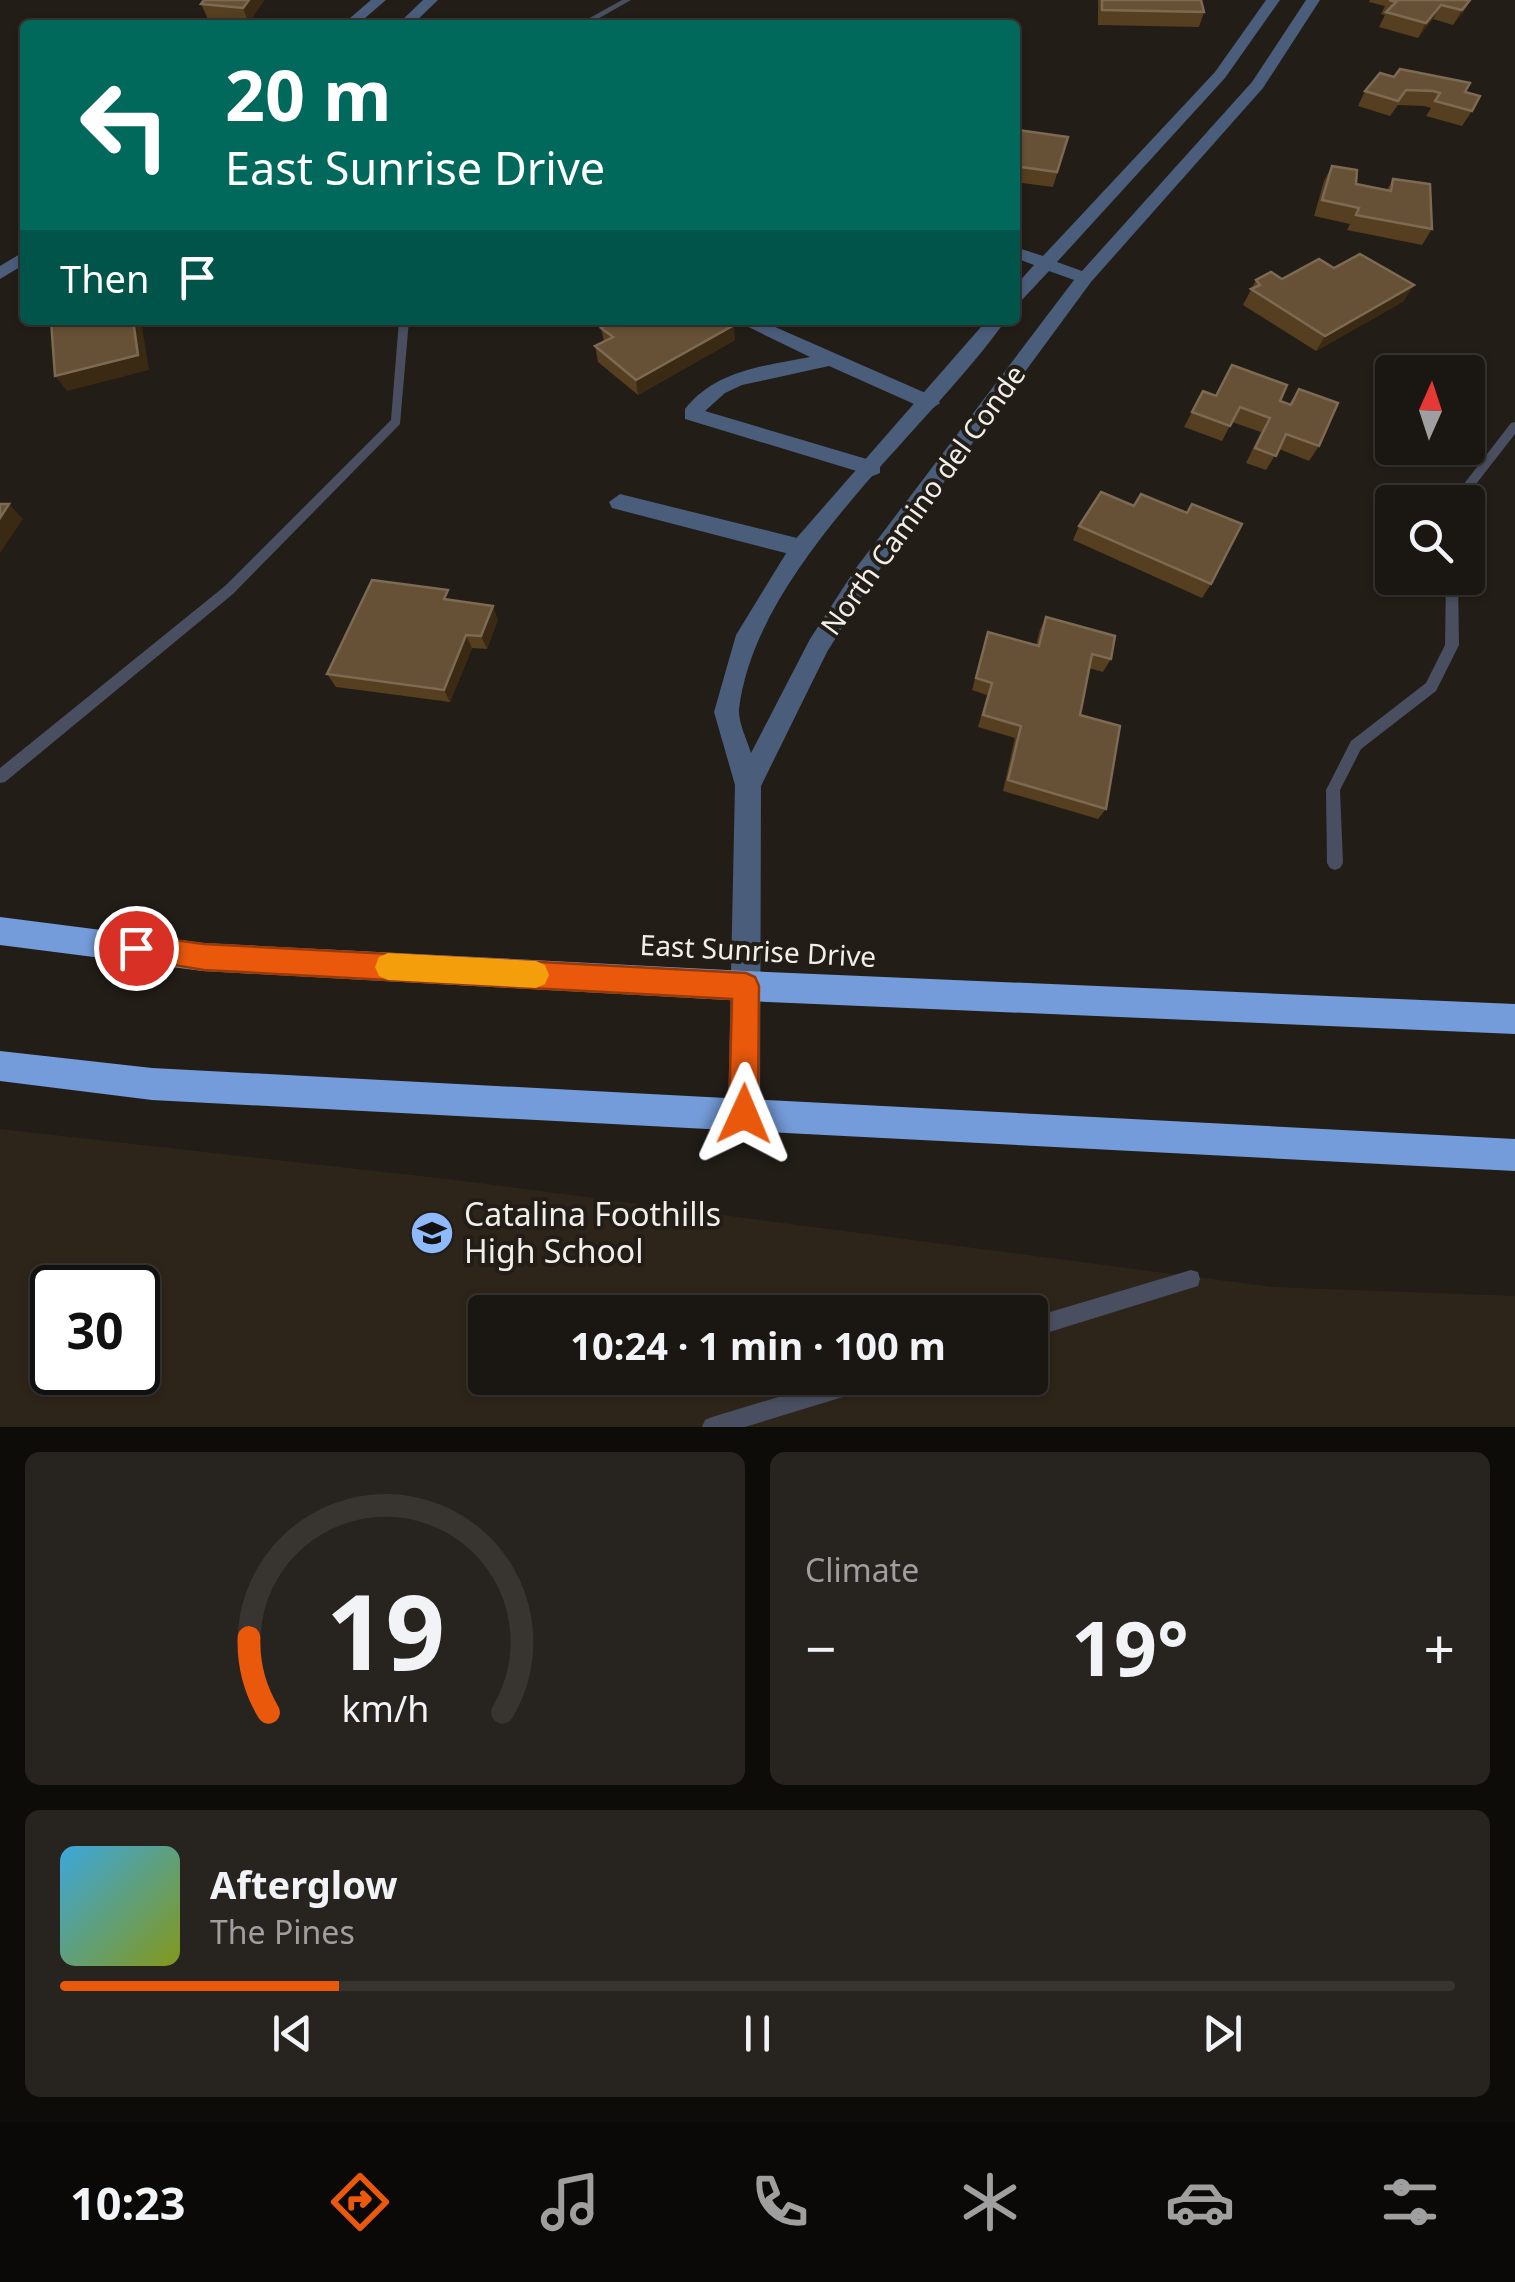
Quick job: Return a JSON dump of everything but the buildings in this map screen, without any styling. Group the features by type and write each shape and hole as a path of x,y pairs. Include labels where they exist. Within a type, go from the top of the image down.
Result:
{"main road":[{"name":"East Sunrise Drive","path":"0,931 204,957 746,986 1515,1019"},
{"path":"0,1066 152,1084 1515,1155"}],"street":[{"path":"355,20 379,0"},
{"path":"409,20 431,0"},
{"path":"1020,291 1220,75 1273,0"},
{"name":"North Camino del Conde","path":"748,785 818,646 864,574 1085,278 1254,90 1313,0"},
{"path":"1020,254 1085,278"},
{"path":"754,325 930,403"},
{"name":"North Camino del Conde","path":"744,1114 748,785 726,712 748,636 801,548 930,403 993,325"},
{"path":"831,359 727,382 702,397 692,414 872,468"},
{"path":"620,502 801,548"}],"shaded area":[{"name":"Catalina Foothills High School","path":"0,1129 456,1180 1272,1287 1515,1296 1515,1427 0,1427"}],"waterway":[{"path":"590,20 627,0"},
{"path":"0,777 229,590 396,421 404,325"},
{"path":"1469,485 1515,426"},
{"path":"1335,863 1333,790 1356,745 1431,687 1452,645 1452,595"},
{"path":"1048,1323 1191,1279"},
{"path":"712,1427 816,1395"}],"slow traffic":[{"path":"388,967 536,975"}],"place":[{"name":"Catalina Foothills High School","path":"432,1233"}],"route":[{"path":"136,948 204,957 746,986 744,1114"}]}
